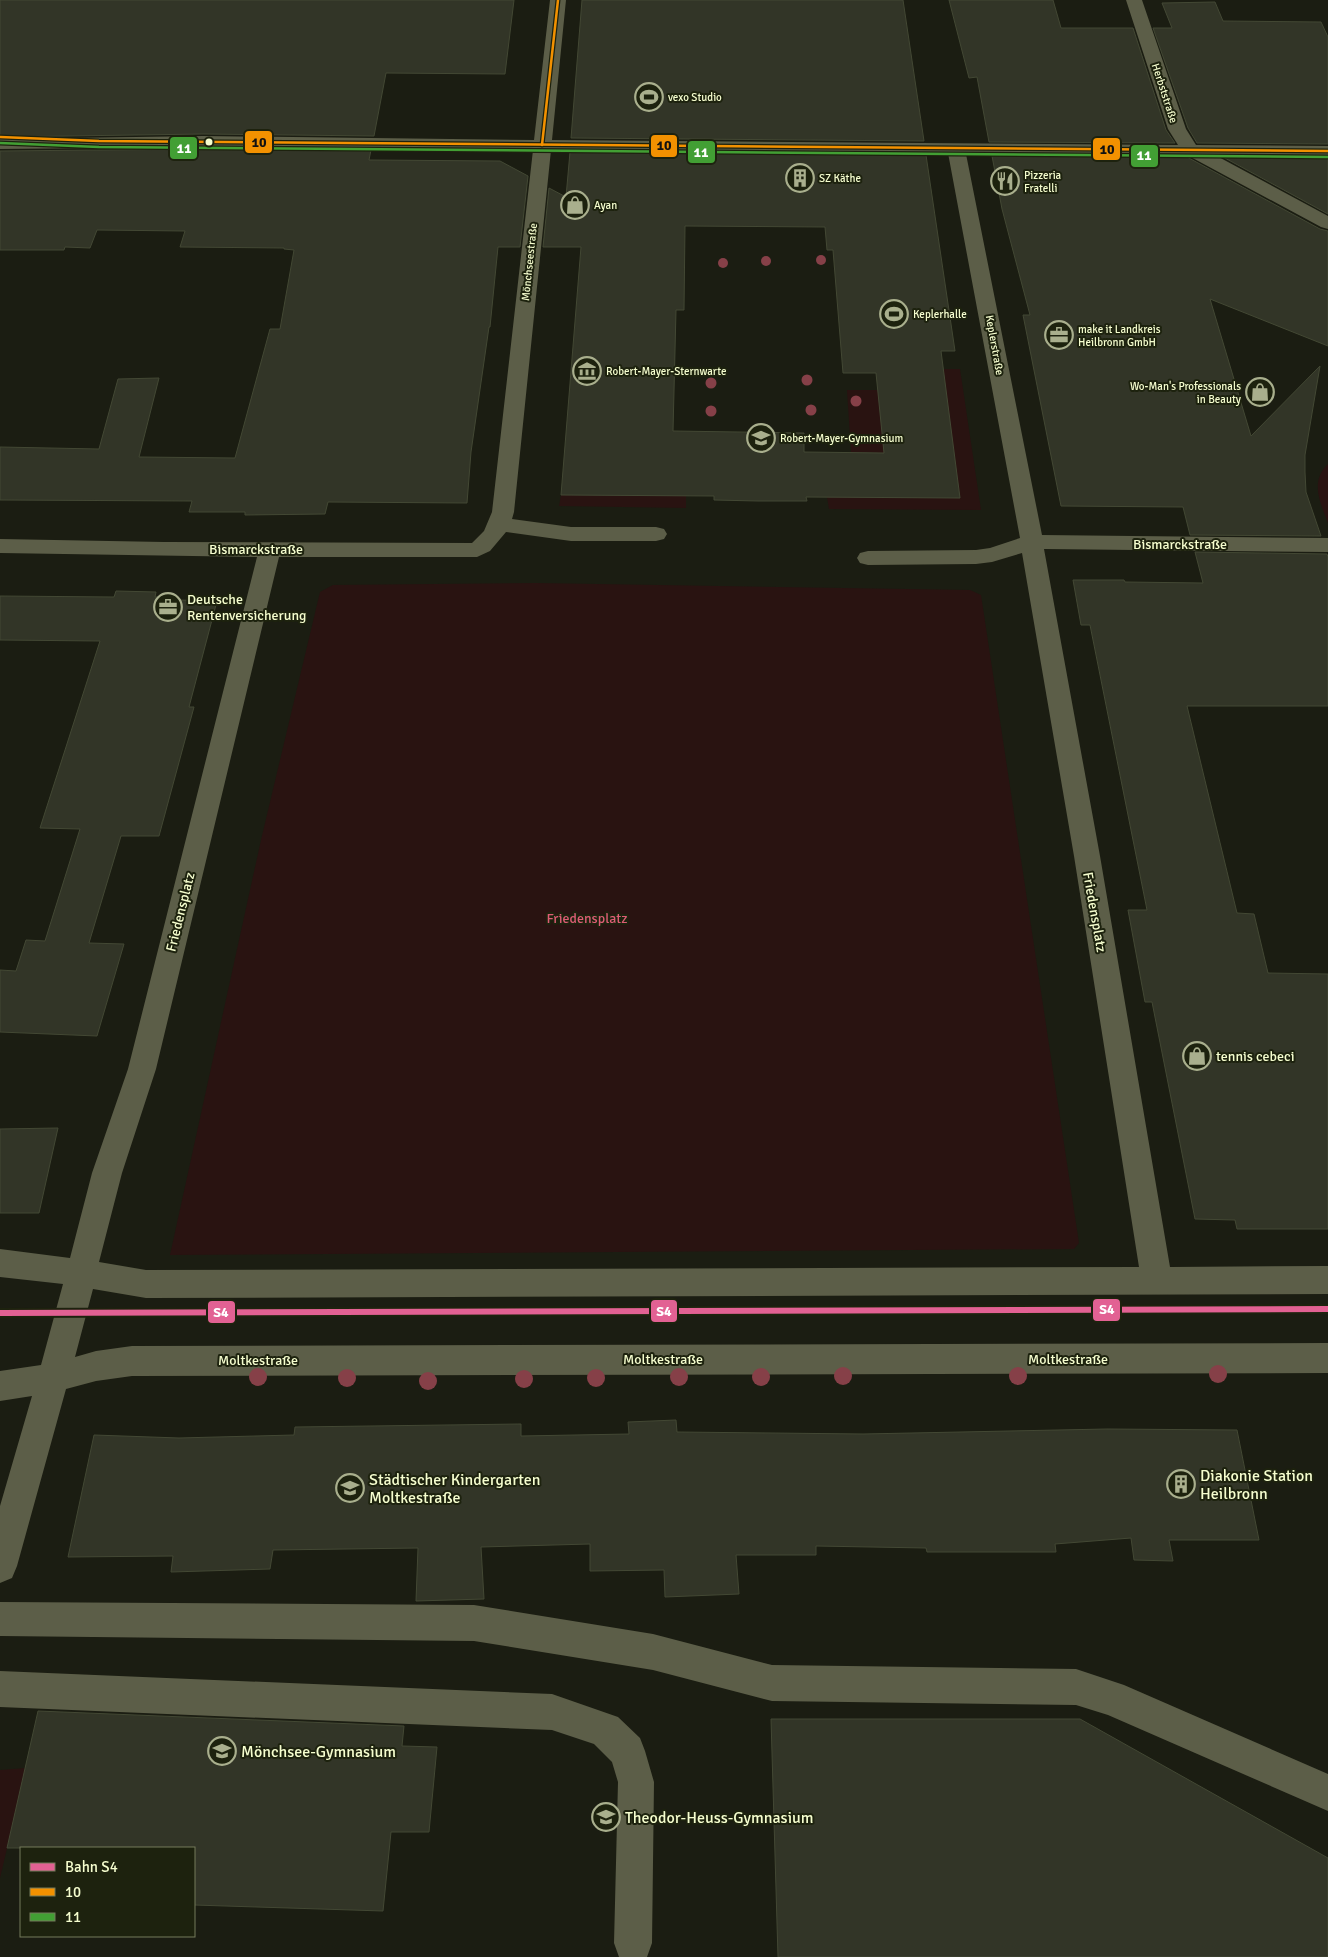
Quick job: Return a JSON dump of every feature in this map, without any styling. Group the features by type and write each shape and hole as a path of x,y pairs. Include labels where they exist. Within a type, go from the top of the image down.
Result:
{"street":[{"name":"Mönchseestraße","path":"494,532 503,512 558,0"},
{"name":"Herbststraße","path":"1134,0 1177,130 1191,150 1328,223"},
{"path":"0,137 99,141"},
{"path":"0,144 99,141 267,141 956,149 1328,151"},
{"name":"Keplerstraße","path":"956,149 1031,542"},
{"path":"494,532 656,534"},
{"name":"Bismarckstraße","path":"0,546 476,550 494,532"},
{"name":"Bismarckstraße","path":"868,558 976,557 992,555 1031,542 1328,545"},
{"name":"Friedensplatz","path":"1031,542 1157,1282"},
{"name":"Friedensplatz","path":"0,1566 54,1378 107,1173 142,1069 270,549"},
{"path":"0,1263 82,1273 146,1284 1328,1280"},
{"name":"Moltkestraße","path":"0,1386 54,1378 96,1366 132,1360 1328,1358"},
{"path":"0,1619 474,1624 653,1652 772,1683 1076,1687 1111,1698 1328,1793"},
{"path":"0,1689 552,1712 604,1730 628,1751 636,1782 633,1943"}],"green space":[{"path":"943,369 960,369 981,510 829,509 827,497 960,498"},
{"path":"847,390 878,390 884,453 851,452"},
{"path":"1328,464 1328,523 1320,501 1318,486 1322,471"},
{"path":"561,495 686,496 686,508 559,506"},
{"name":"Friedensplatz","path":"536,583 970,590 981,595 1079,1243 1074,1249 170,1255 261,840 320,592 333,585"},
{"path":"26,1768 0,1878 0,1770"}],"building":[{"path":"0,0 514,0 505,74 386,73 374,136 203,134 0,137"},
{"path":"582,0 903,0 924,141 571,138"},
{"path":"949,0 1053,0 1061,28 1133,28 1166,130 1175,143 989,142 977,77 969,78"},
{"path":"1215,2 1223,21 1321,22 1328,37 1328,144 1197,143 1188,128 1153,28 1172,28 1162,3"},
{"path":"371,150 369,160 500,161 528,176 520,247 498,247 490,327 471,452 467,503 328,502 325,514 245,515 245,512 189,512 192,501 0,500 0,447 99,449 118,379 159,378 139,457 235,458 270,329 280,329 294,250 284,248 180,247 185,231 97,230 90,248 65,247 64,250 0,250 0,151"},
{"path":"570,152 926,155 955,351 941,351 960,498 806,497 807,501 758,501 714,500 714,496 561,495 581,247 543,247 549,188 566,197","holes":["685,226 825,227 827,250 833,250 843,373 876,373 884,453 804,452 804,433 673,431 676,310 684,310"]},
{"path":"992,156 1187,157 1320,229 1328,231 1328,346 1210,299 1251,436 1320,366 1305,455 1305,472 1306,492 1321,536 1190,535 1183,507 1061,506 1023,315 1030,315 1002,209"},
{"path":"1223,157 1328,158 1328,214"},
{"path":"1195,552 1327,554 1328,557 1328,706 1187,706 1237,913 1254,914 1268,973 1328,974 1328,1229 1237,1229 1235,1220 1195,1219 1152,1002 1145,1002 1128,910 1147,910 1090,625 1081,625 1073,580 1203,583"},
{"path":"116,591 156,592 155,597 178,597 177,600 217,601 189,707 194,707 159,836 121,836 89,943 124,944 97,1036 0,1032 0,970 16,971 26,940 45,941 80,829 40,828 100,641 0,640 0,596 114,597"},
{"path":"58,1128 39,1213 0,1213 0,1129"},
{"path":"676,1420 677,1432 863,1434 1107,1429 1237,1430 1259,1540 1169,1540 1173,1561 1134,1560 1131,1538 1055,1544 1056,1552 927,1552 926,1548 816,1546 816,1555 736,1555 739,1594 665,1597 664,1570 590,1571 590,1544 481,1547 484,1599 416,1601 418,1548 273,1550 270,1569 171,1572 173,1556 68,1557 94,1435 179,1438 294,1435 295,1427 521,1424 521,1436 629,1434 628,1422"},
{"path":"38,1711 404,1726 402,1746 437,1747 429,1832 391,1832 383,1911 195,1905 195,1847 7,1848"},
{"path":"771,1719 1080,1719 1328,1858 1328,1957 778,1957"}],"rail line":[{"name":"S4","path":"0,1313 1328,1309"}],"transit line":[{"name":"10","path":"542,145 558,0"},
{"name":"10","path":"0,137 99,141 1328,151"},
{"name":"11","path":"0,143 99,147 1328,157"}],"place":[{"name":"vexo Studio","path":"649,97"},
{"name":"SZ Käthe","path":"800,178"},
{"name":"Pizzeria Fratelli","path":"1005,181"},
{"name":"Ayan","path":"575,205"},
{"name":"Keplerhalle","path":"894,314"},
{"name":"make it Landkreis Heilbronn GmbH","path":"1059,335"},
{"name":"Robert-Mayer-Sternwarte","path":"587,371"},
{"name":"Wo-Man's Professionals in Beauty","path":"1260,392"},
{"name":"Robert-Mayer-Gymnasium","path":"761,438"},
{"name":"Deutsche Rentenversicherung","path":"168,607"},
{"name":"tennis cebeci","path":"1197,1056"},
{"name":"Diakonie Station Heilbronn","path":"1181,1484"},
{"name":"Städtischer Kindergarten Moltkestraße","path":"350,1488"},
{"name":"Mönchsee-Gymnasium","path":"222,1751"},
{"name":"Theodor-Heuss-Gymnasium","path":"606,1817"}]}
